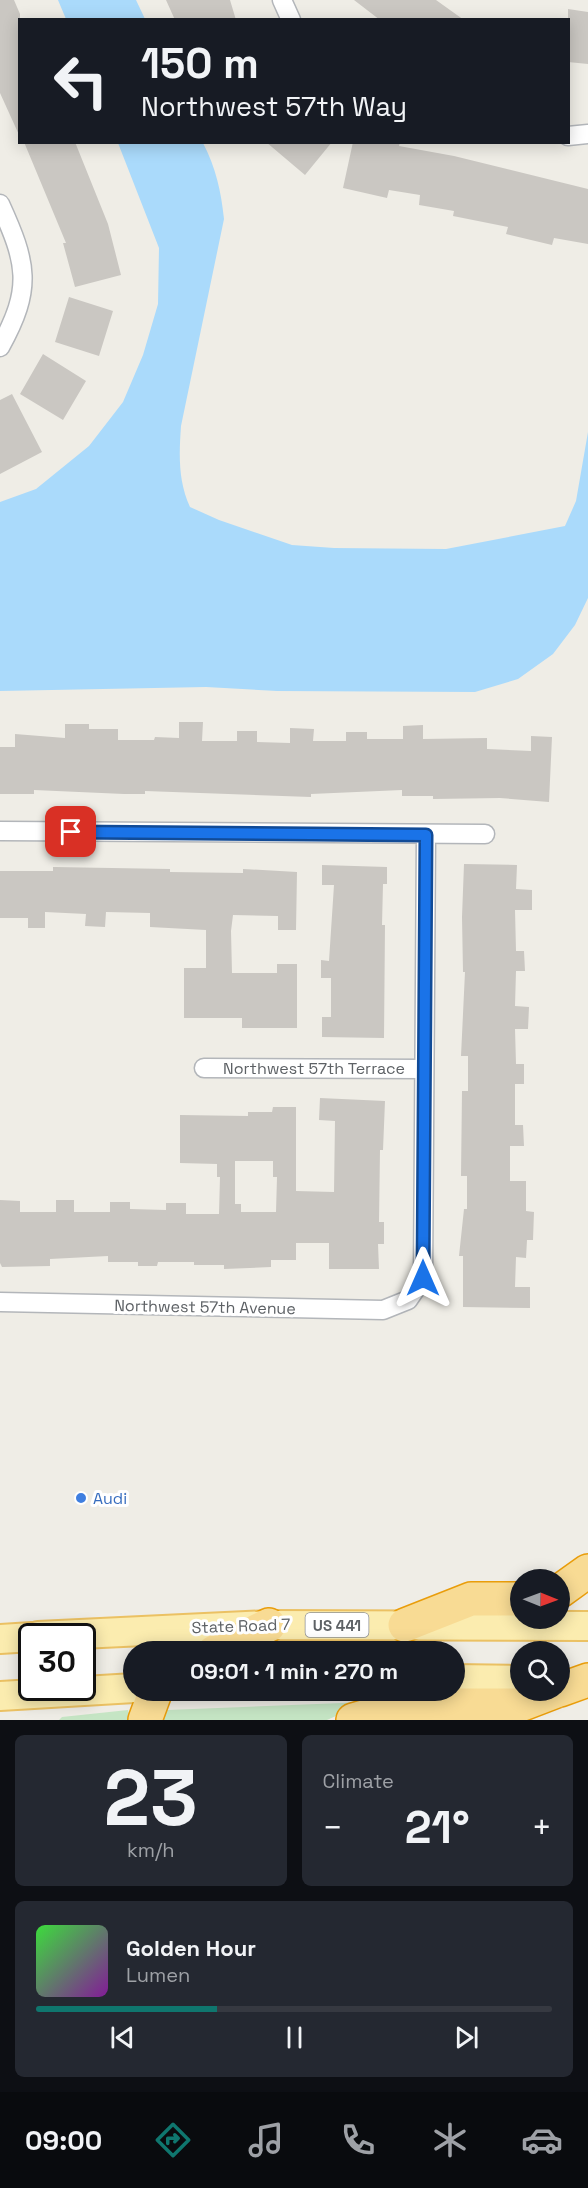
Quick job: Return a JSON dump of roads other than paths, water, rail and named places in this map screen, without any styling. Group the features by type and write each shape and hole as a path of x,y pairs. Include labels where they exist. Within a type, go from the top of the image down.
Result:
{"highway":[{"path":"570,1584 588,1571"},
{"path":"405,1625 471,1599 510,1599"},
{"path":"236,1641 269,1625"},
{"path":"570,1686 588,1680"},
{"path":"145,1720 152,1701"},
{"path":"353,1720 394,1708 520,1705 530,1701"}],"main road":[{"name":"State Road 7","path":"96,1633 269,1625 588,1626"},
{"path":"0,1639 18,1638"},
{"path":"465,1679 510,1680"},
{"path":"570,1680 588,1680"},
{"path":"0,1696 123,1689"}],"street":[{"path":"282,0 290,18"},
{"path":"570,136 588,134"},
{"path":"0,204 16,239 23,269 22,296 15,321 0,347"},
{"path":"0,831 484,834"},
{"path":"424,1069 426,835"},
{"name":"Northwest 57th Terrace","path":"204,1068 424,1069"},
{"name":"Northwest 57th Avenue","path":"0,1302 383,1310 408,1300 423,1278 424,1069"}],"water":[{"path":"58,0 136,0 145,18 66,18"},
{"path":"118,144 203,144 215,171 224,219 181,426 180,458 181,478 190,507 219,520 292,545 334,548 446,549 565,526 576,501 588,432 588,598 575,625 553,654 518,679 475,692 277,691 206,687 0,691 0,502 36,489 89,446 123,402 143,355 158,304 159,248"}],"place":[{"name":"Audi","path":"81,1498"}]}
